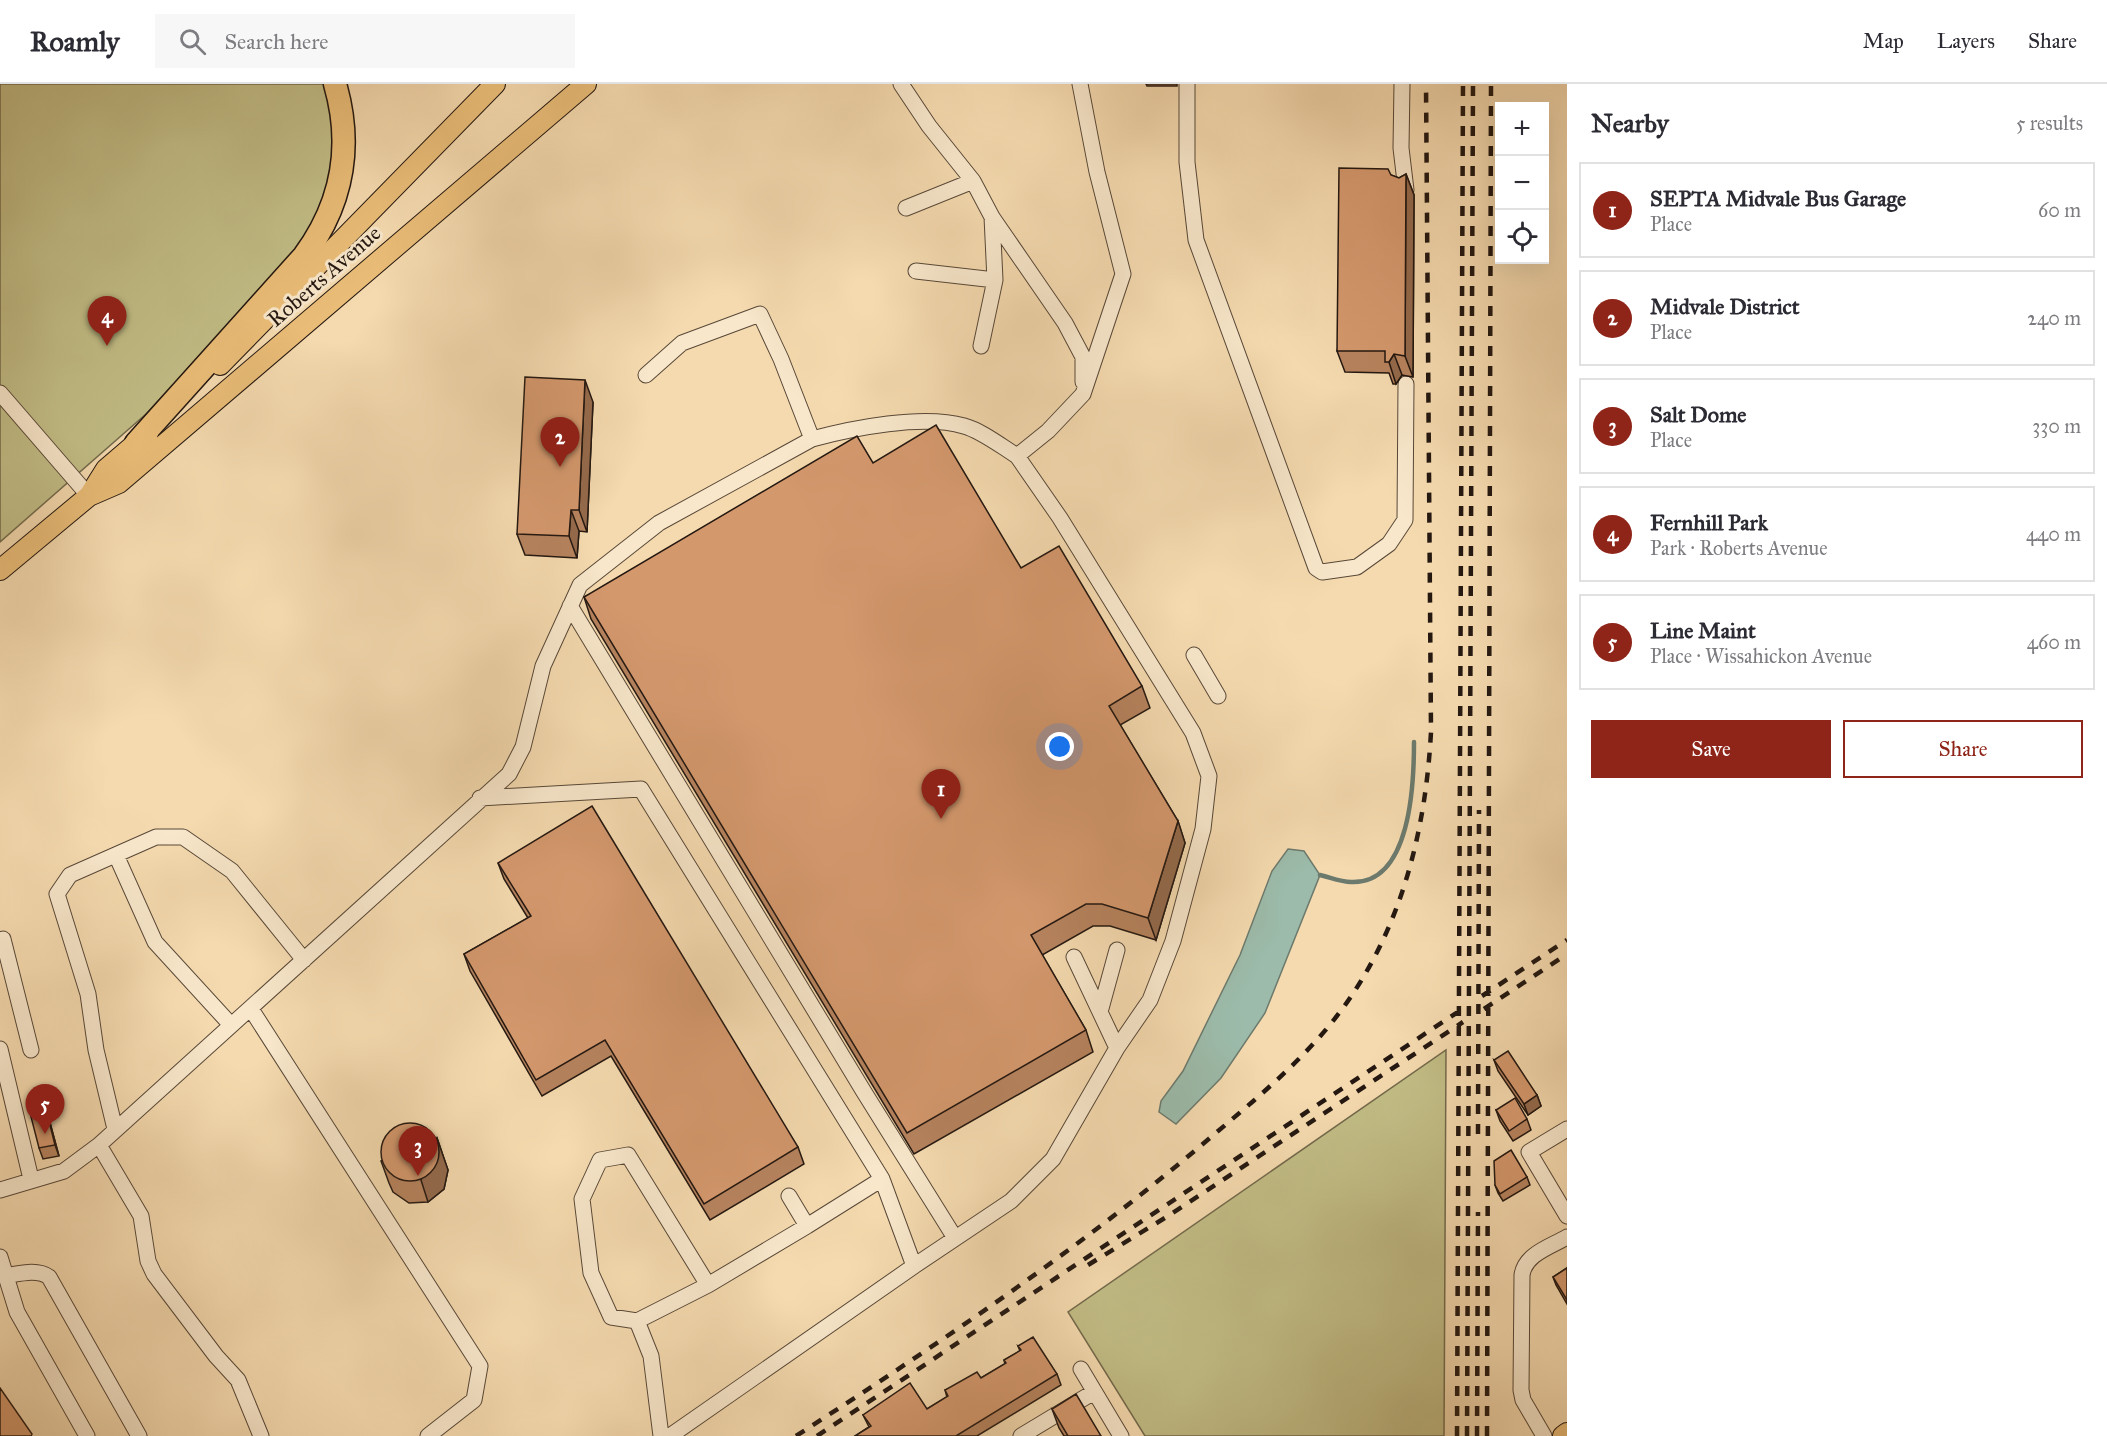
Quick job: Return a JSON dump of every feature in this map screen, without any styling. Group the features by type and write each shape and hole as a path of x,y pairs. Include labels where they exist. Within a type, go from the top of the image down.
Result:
{"highway":[{"path":"136,443 304,256 327,220 340,182 345,152 344,124 335,84"}],"main road":[{"name":"Roberts Avenue","path":"0,570 88,496 106,469 203,382 495,84"},
{"name":"Roberts Avenue","path":"88,496 119,483 586,84"},
{"path":"1563,1436 1567,1434"}],"street":[{"path":"901,84 929,126 973,181 992,217 1065,323 1083,357 1083,394"},
{"path":"1017,456 1048,431 1083,394 1123,274 1097,172 1080,84"},
{"path":"1188,84 1187,162 1196,240 1316,568 1322,572 1357,567 1389,544 1406,520 1406,384"},
{"path":"1402,84 1401,148 1406,190"},
{"path":"906,208 973,181"},
{"path":"981,346 995,280 992,217"},
{"path":"916,271 995,280"},
{"path":"646,375 682,343 760,314 781,359 812,439"},
{"path":"0,393 88,496"},
{"path":"0,1190 64,1171 99,1145 508,774 524,747 543,666 580,585 659,523 812,439 849,429 914,421 964,426 1017,456 1060,518 1193,733 1209,776 1203,829 1173,941 1150,1000 1117,1048 1053,1159 1011,1201 670,1436"},
{"path":"570,606 955,1238"},
{"path":"1194,655 1218,696"},
{"path":"480,798 641,789 882,1179 914,1266"},
{"path":"114,1130 95,1042 88,994 57,894 70,875 156,837 183,837 232,871 304,960"},
{"path":"116,855 155,942 231,1025"},
{"path":"0,940 3,939 31,1050"},
{"path":"1100,1012 1117,950"},
{"path":"1074,957 1117,1048"},
{"path":"251,1009 480,1366 474,1400 428,1436"},
{"path":"0,1050 31,1179"},
{"path":"1567,1129 1529,1152 1567,1216"},
{"path":"99,1145 141,1216 147,1261 154,1275 216,1356 238,1380 261,1436"},
{"path":"708,1285 628,1155 600,1160 582,1199 591,1274 611,1317 637,1321 708,1285 882,1179"},
{"path":"789,1197 807,1226"},
{"path":"1544,1436 1523,1400 1521,1390 1522,1275 1524,1264 1529,1258 1567,1238"},
{"path":"87,1436 17,1312 2,1268 44,1273 49,1277 139,1436"},
{"path":"637,1321 651,1356 661,1436"},
{"path":"1081,1370 1120,1436"},
{"path":"1021,1436 1094,1392"}],"shaded area":[{"path":"0,84 329,84 336,168 308,239 146,414 0,542"},
{"path":"1288,849 1304,851 1320,875 1265,1013 1221,1078 1176,1124 1159,1112 1161,1101 1183,1071 1240,955 1272,871"},
{"path":"1446,1050 1444,1436 1145,1436 1068,1312"}],"building":[{"path":"1339,168 1388,169 1391,175 1399,178 1406,174 1405,356 1394,354 1389,362 1385,362 1385,351 1337,351"},
{"path":"525,377 585,380 579,510 571,510 569,536 517,534"},
{"path":"936,425 1021,568 1059,546 1142,686 1109,706 1178,821 1148,918 1102,904 1086,904 1031,935 1086,1030 907,1133 584,597 857,436 873,463"},
{"path":"592,806 798,1147 704,1204 605,1040 536,1080 464,954 531,916 498,863"},
{"path":"1508,1051 1537,1095 1524,1104 1494,1060"},
{"path":"43,1097 55,1145 39,1148 27,1101"},
{"path":"1515,1098 1527,1119 1509,1131 1496,1110"},
{"path":"404,1123 416,1123 431,1131 439,1146 439,1158 431,1173 416,1181 404,1181 389,1173 381,1158 381,1146 389,1131"},
{"path":"1511,1150 1527,1177 1500,1194 1495,1185 1494,1161"},
{"path":"1567,1268 1567,1300 1553,1277"},
{"path":"1033,1337 1057,1374 956,1436 855,1436 871,1426 863,1415 910,1383 927,1409 948,1396 945,1390 977,1372 981,1378 1006,1363 1004,1360 1021,1350 1018,1346"},
{"path":"0,1388 32,1434 31,1436 0,1436"},
{"path":"1076,1394 1101,1436 1068,1436 1052,1409"}],"waterway":[{"path":"1320,875 1351,882 1371,879 1386,867 1397,850 1405,828 1413,782 1414,742"}],"railway":[{"path":"796,1436 953,1332 1055,1260 1155,1183 1245,1108 1285,1073 1339,1014 1372,962 1387,931 1410,867 1418,834 1431,732 1426,84"},
{"path":"1457,1436 1463,84"},
{"path":"1467,1436 1473,84"},
{"path":"1487,1436 1491,84"},
{"path":"1478,1134 1479,810"},
{"path":"1482,996 1567,940"},
{"path":"1484,1009 1567,954"},
{"path":"817,1436 1464,1008"},
{"path":"1088,1265 1168,1216 1463,1022"},
{"path":"1477,1436 1478,1212"}],"place":[{"name":"Fernhill Park","path":"107,346"},
{"name":"Midvale District","path":"560,467"},
{"name":"SEPTA Midvale Bus Garage","path":"941,819"},
{"name":"Line Maint","path":"45,1134"},
{"name":"Salt Dome","path":"418,1176"}]}
